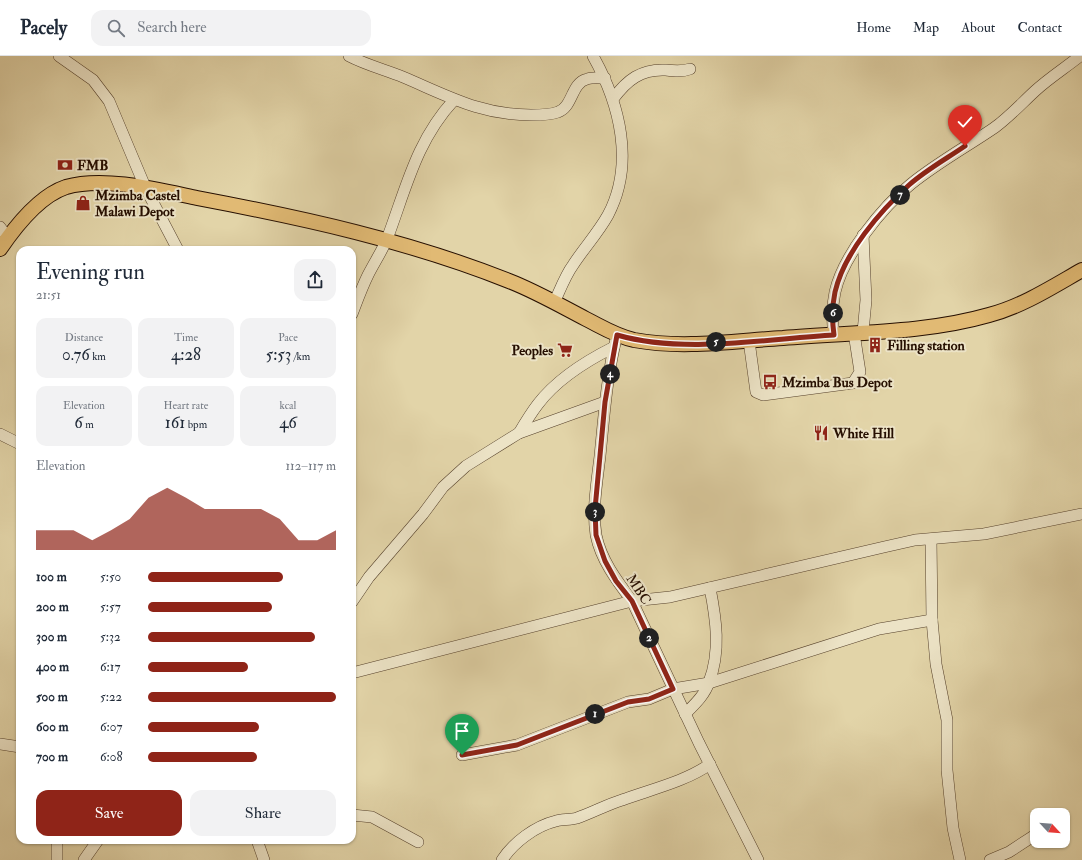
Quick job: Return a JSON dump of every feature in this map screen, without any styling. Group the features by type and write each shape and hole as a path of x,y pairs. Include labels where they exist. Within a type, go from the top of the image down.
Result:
{"main road":[{"path":"0,250 4,232 51,194 65,188 100,182 285,215 386,240 511,281 554,303 615,341 658,343 748,341 948,325 990,315 1015,306 1039,295 1082,270"}],"street":[{"path":"59,56 93,80 110,101 146,189 176,246"},
{"path":"349,56 406,78 454,100 480,109 509,115 545,115 559,112 564,109 578,84 587,79 605,78"},
{"path":"554,303 572,266 608,215 619,188 622,165 620,124 605,78 593,56"},
{"path":"834,335 832,319 835,292 849,259 863,235 909,185 930,169 995,127 1036,90 1080,56"},
{"path":"613,100 632,78 641,73 653,70 684,71 690,69"},
{"path":"356,304 367,276 386,240 412,167 441,113 454,100"},
{"path":"748,341 756,392 763,395 853,383 860,372 859,333 866,300 863,235"},
{"path":"520,433 537,404 556,384 615,341"},
{"name":"MBC","path":"615,341 605,402 595,509 596,535 605,561 616,581 632,601 685,714 758,860"},
{"path":"356,596 369,577 443,487 466,466 520,433 605,402"},
{"path":"0,434 16,442"},
{"path":"356,672 632,601 670,597 884,547 931,539 984,534 1082,514"},
{"path":"931,539 932,620 936,664 947,720 946,770 953,828 960,860"},
{"path":"685,714 701,696 709,683 717,648 717,624 710,588"},
{"path":"462,755 517,745 621,704 649,699 673,689 709,683 879,629 932,620"},
{"path":"0,744 16,746"},
{"path":"502,860 511,848 535,830 546,824 556,821 575,819 596,809 687,777 710,764"},
{"path":"356,815 372,817 385,822 418,842"},
{"path":"990,860 1009,852 1030,838"},
{"path":"57,844 57,860"},
{"path":"84,860 95,844"},
{"path":"258,844 264,860"},
{"path":"511,848 512,860"}],"place":[{"name":"FMB","path":"65,165"},
{"name":"Mzimba Castel Malawi Depot","path":"83,203"},
{"name":"Filling station","path":"875,345"},
{"name":"Peoples","path":"565,350"},
{"name":"Mzimba Bus Depot","path":"770,382"},
{"name":"White Hill","path":"821,433"}],"route":[{"path":"462,755 480,750 517,745 580,719 628,702 649,699 673,689 632,601 616,581 605,561 596,535 595,509 605,402 617,335 632,340 681,344 834,335 832,319 835,292 849,259 863,235 909,185 965,146"}]}
